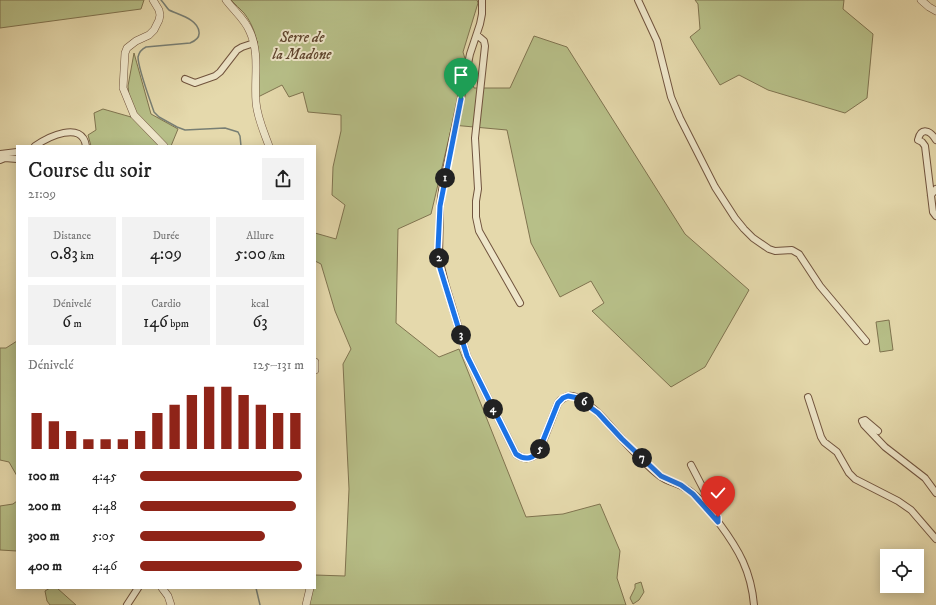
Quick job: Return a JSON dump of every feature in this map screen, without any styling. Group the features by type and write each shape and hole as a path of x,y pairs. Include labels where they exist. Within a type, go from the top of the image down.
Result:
{"street":[{"path":"153,0 159,10 159,20 154,30 149,35 136,41 127,48 125,53 123,88 134,115 163,145"},
{"path":"226,0 246,24 254,43 256,57 256,101 260,121 269,145"},
{"path":"482,0 482,14 477,35 470,54 442,190 438,249 440,268 467,356 516,454 520,458 532,458 536,455 558,403 563,398 574,396 598,413 622,439 661,476 681,485 693,494 718,522 736,548 746,566 754,605"},
{"path":"638,0 657,41 671,97 680,118 715,187 735,218 753,238 769,249 775,251 792,250 799,254 820,286 866,341"},
{"path":"921,0 936,11"},
{"path":"477,35 484,41 485,46 475,138 478,190 476,216 479,231 520,303"},
{"path":"185,79 195,83 215,76 220,72 237,50 254,43"},
{"path":"37,145 59,134 72,131 77,132 82,136 86,145"},
{"path":"936,140 933,134 927,131 923,131 919,134 918,140 925,146 933,212 936,216"},
{"path":"0,154 16,152"},
{"path":"0,160 5,158 16,159"},
{"path":"931,195 936,189"},
{"path":"808,397 821,437 824,442 837,452 849,473 855,479 898,501 911,510 936,539"},
{"path":"878,430 864,420 862,421 879,442 925,478 936,493"},
{"path":"690,465 718,517 718,522"},
{"path":"127,605 137,589"},
{"path":"163,589 172,605"},
{"path":"306,605 310,589"}],"green space":[{"path":"0,0 144,0 141,9 0,28"},
{"name":"Serre de la Madone","path":"231,0 477,0 478,3 463,52 474,88 510,88 534,36 567,47 685,234 749,290 705,367 671,387 592,311 604,303 591,281 560,297 531,243 507,130 452,125 431,214 398,229 396,323 439,357 459,349 526,517 563,514 600,504 620,551 617,578 626,605 308,605 312,589 316,589 316,575 345,576 349,489 343,364 351,349 335,311 321,264 316,262 316,233 336,239 345,205 332,195 333,167 341,131 341,115 308,112 303,92 289,97 282,85 258,97 259,64 257,42 250,22 244,13"},
{"path":"695,0 844,0 843,9 873,34 867,98 845,113 768,90 739,75 720,85 690,37 700,29 698,4"},
{"path":"134,53 151,114 178,129 171,145 91,145 88,135 96,130 94,113 103,109 131,117 128,86"},
{"path":"889,320 893,350 880,352 876,322"},
{"path":"16,342 16,474 9,462 0,460 0,348 6,348"},
{"path":"16,502 16,551 0,550 0,506 13,504"},
{"path":"641,582 644,592 639,600 633,604 630,598 635,588 635,584"},
{"path":"48,589 58,589 76,605 50,605 47,601 45,591"}],"waterway":[{"path":"161,0 169,10 192,21 198,28 199,36 190,43 146,47 140,52 138,57 140,69 154,112 159,117 185,130 225,128 238,132 241,145"},
{"path":"256,589 260,605"}],"route":[{"path":"461,99 440,206 438,249 440,268 467,356 516,454 520,458 526,459 532,458 536,455 558,403 563,398 574,396 598,413 622,439 661,476 688,489 718,522 718,517"}]}
